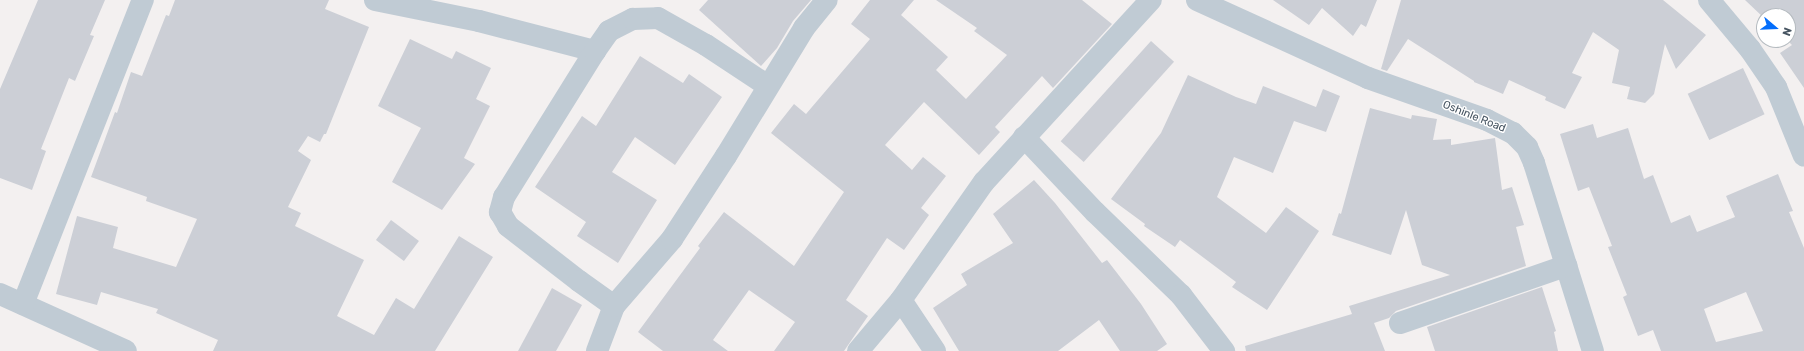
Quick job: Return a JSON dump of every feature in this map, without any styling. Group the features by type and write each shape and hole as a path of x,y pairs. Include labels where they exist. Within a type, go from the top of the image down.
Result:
{"street":[{"path":"23,304 143,0"},
{"path":"374,0 479,21 595,51"},
{"path":"597,351 614,306 672,239 726,156 804,28 827,0"},
{"path":"858,351 901,300 984,182 1151,0"},
{"name":"Oshinle Road","path":"1197,0 1224,5 1368,78 1487,120 1513,133 1527,147 1593,351"},
{"path":"1709,0 1750,49 1776,86 1804,156"},
{"path":"614,306 579,282 508,226 500,212 504,197 609,31 633,19 658,18 706,45 768,86"},
{"path":"1024,137 1095,212 1182,295 1224,351"},
{"path":"1400,323 1566,266"},
{"path":"0,294 126,351"},
{"path":"901,300 935,351"}],"building":[{"path":"38,0 105,0 90,35 94,36 75,81 69,78 41,149 46,151 32,190 0,178 0,89"},
{"path":"175,0 329,0 325,9 369,27 326,134 324,134 320,142 308,136 298,151 311,160 288,207 301,213 295,226 364,260 337,316 374,335 396,298 414,309 459,236 493,257 435,351 213,351 218,340 156,313 158,309 101,292 97,305 56,294 77,216 118,227 113,248 176,267 197,219 146,201 147,197 91,177 115,112 117,113 131,72 142,76 166,15 169,16"},
{"path":"708,0 811,0 793,21 777,48 761,66 699,10"},
{"path":"870,0 914,0 901,15 948,57 936,70 966,99 1007,55 974,31 977,28 936,0 1082,0 1112,24 1053,88 1042,76 995,127 1000,132 979,155 924,102 885,145 912,170 923,157 946,176 921,208 929,215 904,250 887,238 846,300 868,316 844,351 774,351 795,322 749,290 713,340 728,351 663,351 638,332 700,248 698,246 724,212 794,266 844,192 771,133 794,104 806,114 870,39 851,24"},
{"path":"1273,0 1377,0 1366,27 1361,24 1353,36 1322,8 1309,25"},
{"path":"1401,0 1663,0 1706,35 1676,69 1665,44 1654,94 1645,103 1627,99 1630,87 1612,83 1619,50 1593,32 1572,73 1582,77 1565,109 1545,100 1546,97 1509,80 1503,94 1474,82 1408,39 1387,71 1381,69"},
{"path":"1745,0 1804,0 1804,88 1780,53 1788,48 1796,48 1796,8 1756,8 1756,10"},
{"path":"410,39 452,59 456,51 491,68 476,99 490,106 464,158 475,164 442,210 392,182 421,128 378,106"},
{"path":"1151,41 1174,62 1084,162 1061,141"},
{"path":"640,56 683,83 689,74 722,97 675,165 635,137 612,172 657,200 618,263 577,236 586,222 535,187 582,116 596,126"},
{"path":"1743,68 1765,114 1709,140 1688,94"},
{"path":"1188,75 1236,97 1256,104 1263,86 1316,107 1323,89 1340,96 1326,132 1294,121 1273,173 1234,157 1217,197 1266,233 1286,207 1319,231 1267,310 1232,287 1236,282 1180,240 1175,247 1144,226 1145,224 1111,199 1161,133"},
{"path":"1370,108 1411,119 1412,115 1437,119 1433,140 1451,139 1451,145 1495,138 1502,190 1512,187 1524,225 1516,227 1526,266 1396,311 1389,318 1374,323 1385,351 1246,351 1245,346 1352,314 1349,306 1450,275 1422,265 1406,210 1391,255 1332,235 1339,213 1341,214"},
{"path":"1593,124 1597,138 1628,128 1644,179 1653,175 1671,223 1690,215 1697,232 1735,217 1726,196 1778,174 1793,211 1789,212 1804,248 1804,351 1661,351 1653,330 1638,336 1623,297 1627,295 1608,247 1612,246 1589,187 1578,191 1560,134","holes":["1746,292 1763,331 1716,342 1704,309"]},
{"path":"1034,180 1055,203 1102,263 1107,260 1141,304 1167,344 1157,351 1120,351 1099,320 1058,351 959,351 933,308 967,285 961,274 1013,243 993,214"},
{"path":"391,220 419,241 404,261 376,240"},
{"path":"1542,287 1556,331 1554,332 1558,351 1435,351 1427,327"},
{"path":"552,288 582,305 556,351 518,351"}]}
